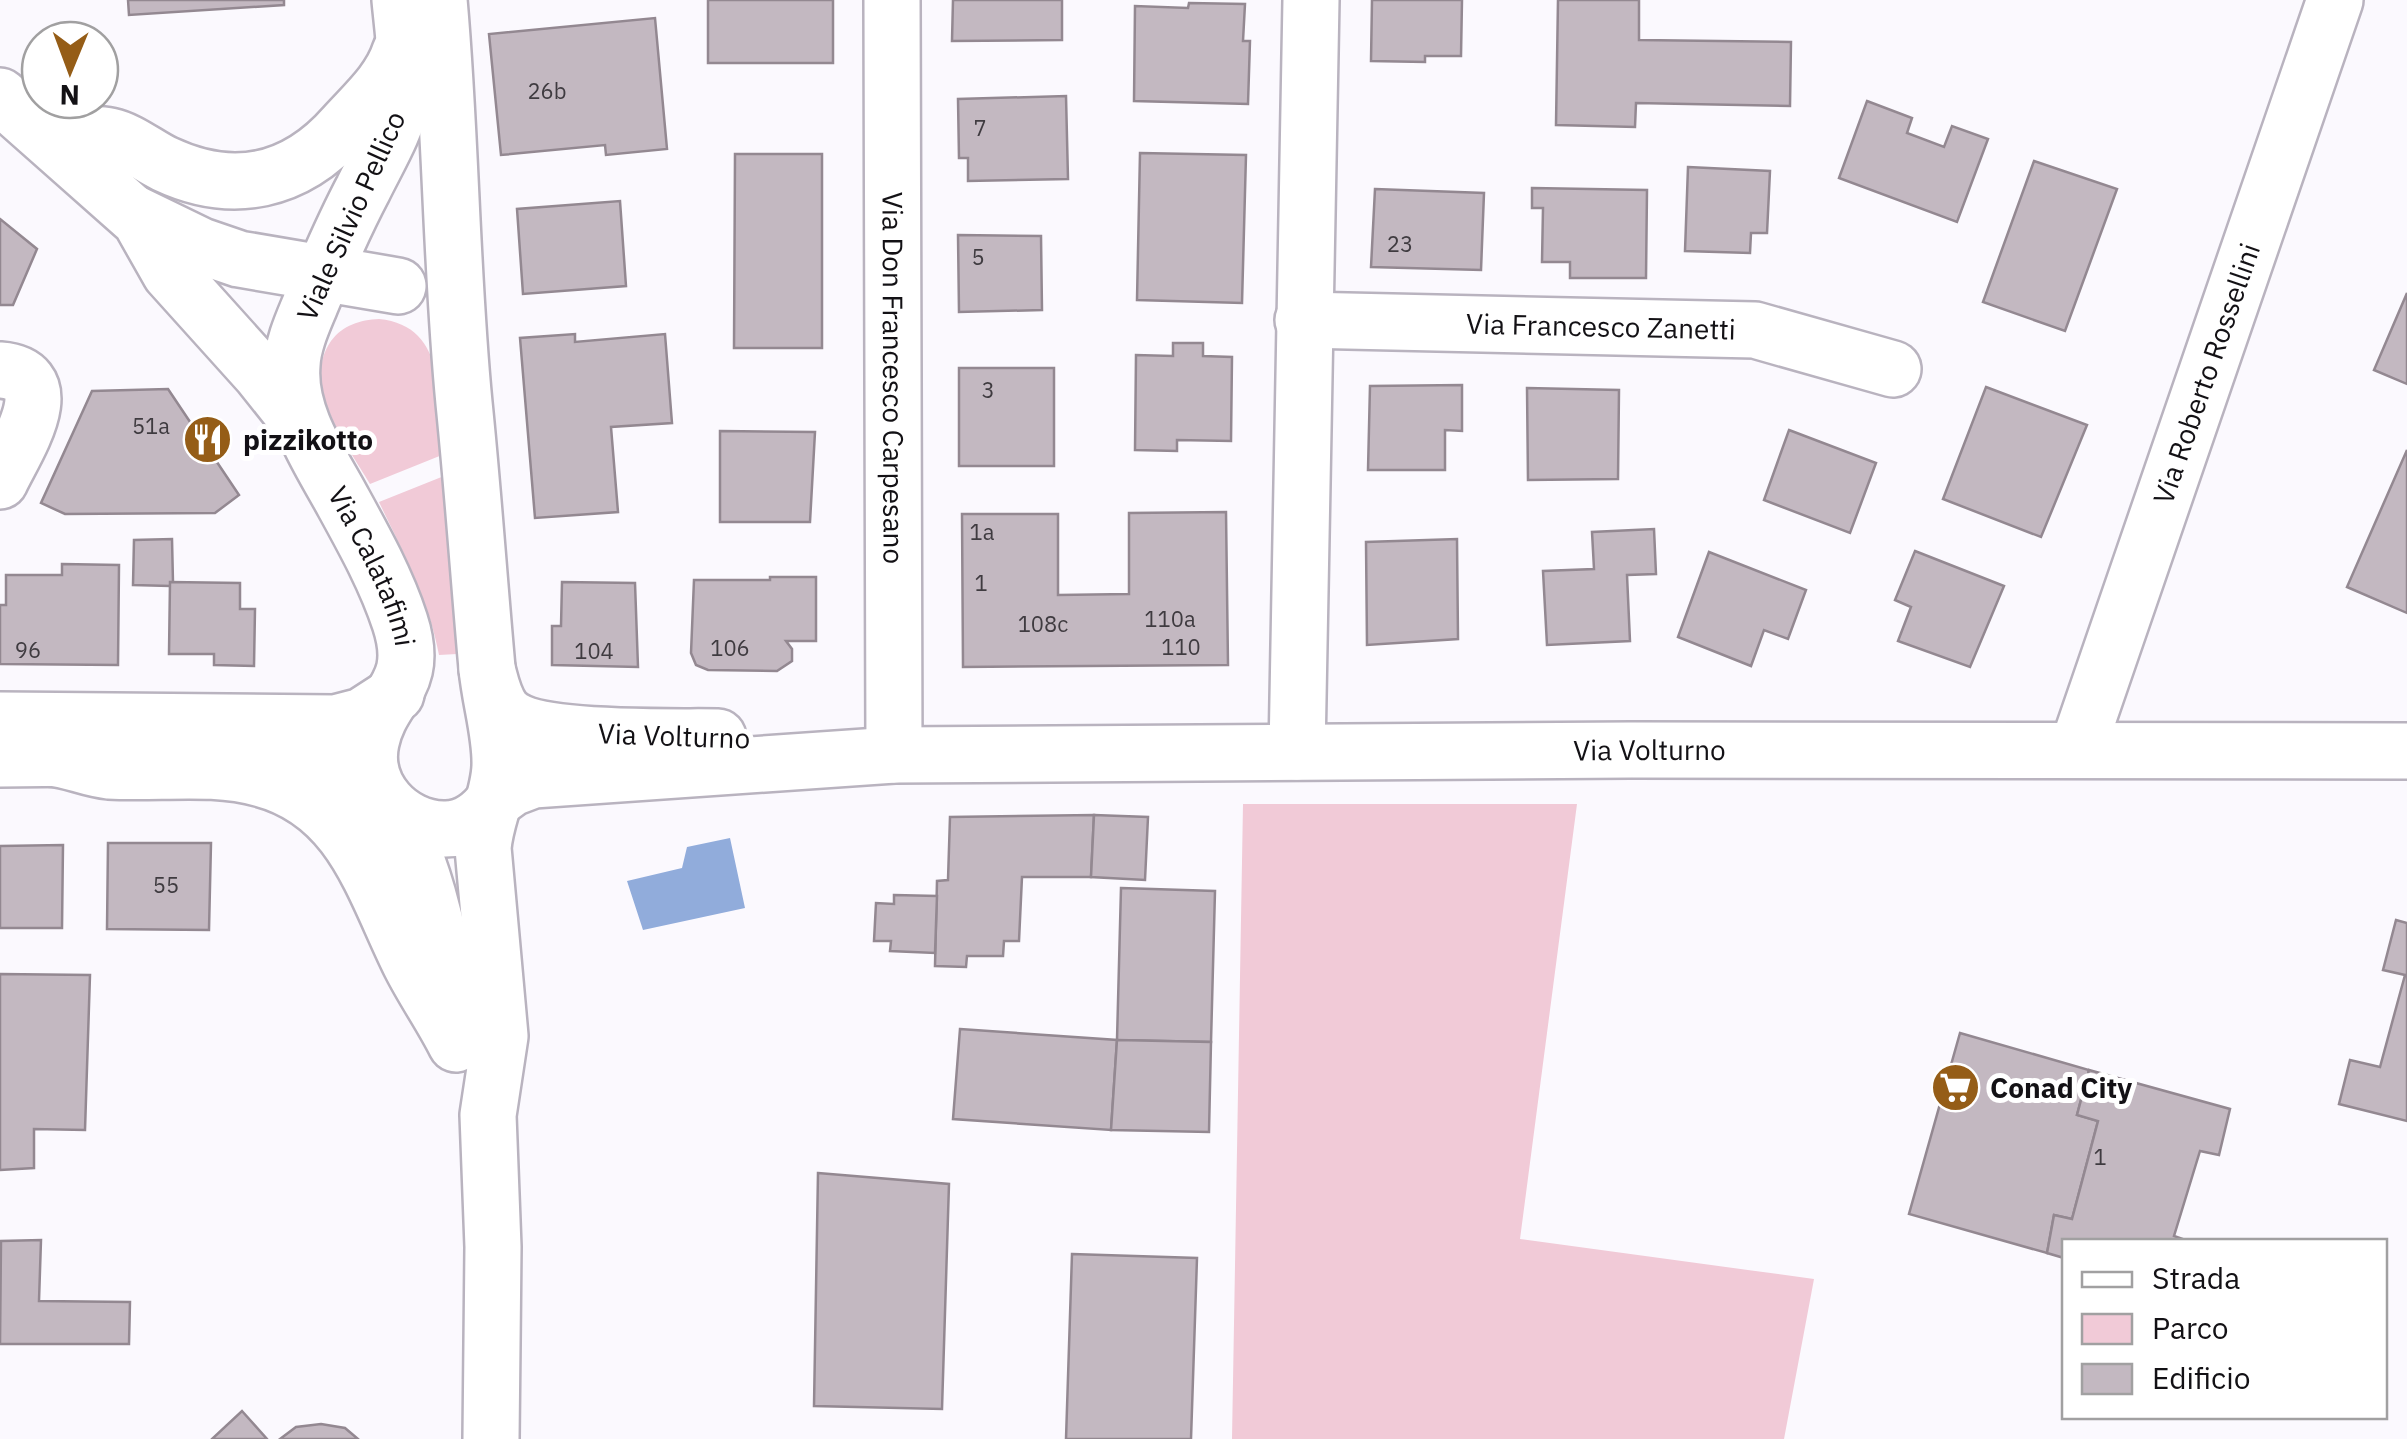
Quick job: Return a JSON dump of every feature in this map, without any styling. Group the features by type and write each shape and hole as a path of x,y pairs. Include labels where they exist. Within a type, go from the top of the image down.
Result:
{"street":[{"name":"Via Don Francesco Carpesano","path":"892,0 894,754"},
{"path":"1297,752 1311,0"},
{"name":"Via Roberto Rossellini","path":"2077,750 2335,0"},
{"path":"48,137 111,136 178,170 221,181 272,176 304,164 332,141 392,71 414,10"},
{"name":"Viale Silvio Pellico","path":"299,335 400,109 414,10"},
{"name":"Viale Silvio Pellico","path":"414,10 450,142 460,354 500,762 486,825 484,859 500,1036 488,1102 488,1129"},
{"name":"Via Calatafimi","path":"0,96 133,213 200,246 239,260 398,286"},
{"name":"Via Calatafimi","path":"133,213 170,273 261,374 309,439 376,564 400,623 406,659 396,694 376,726 370,749 372,770 384,800"},
{"name":"Viale Silvio Pellico","path":"299,335 321,306 336,296 376,284 398,286 418,291 434,302 451,326 460,354"},
{"name":"Via Francesco Zanetti","path":"1303,320 1755,330 1893,369"},
{"name":"Via Calatafimi","path":"299,335 293,351 292,384 309,439"},
{"path":"0,370 24,376 31,384 34,405 0,481"},
{"name":"Via Volturno","path":"488,669 503,710 512,719 540,729 838,741 894,754"},
{"path":"0,720 335,723 362,716 396,694"},
{"name":"Via Volturno","path":"494,801 533,780 894,754 2407,751"},
{"path":"24,759 292,759 343,771 366,784 416,825 452,830 475,820 494,801"},
{"path":"24,759 105,771 250,776 282,785 320,805 344,832 411,966 456,1044 482,1104 488,1129 493,1247 491,1439"},
{"path":"384,800 408,841 430,904 456,1044"}],"green space":[{"path":"379,319 402,325 418,336 429,351 439,391 442,455 370,484 331,415 321,377 323,358 341,331 352,324"},
{"path":"444,476 457,654 439,655 422,596 379,502"},
{"path":"1243,804 1577,804 1520,1239 1814,1279 1784,1439 1232,1439"}],"water":[{"path":"730,838 745,908 643,930 627,881 682,868 687,847"}],"building":[{"path":"128,0 284,0 284,5 129,15"},
{"path":"708,0 833,0 833,63 708,63"},
{"path":"953,0 1062,0 1062,40 952,41"},
{"path":"1372,0 1462,0 1461,56 1425,56 1425,62 1371,61"},
{"path":"1558,0 1639,0 1639,40 1791,42 1790,106 1636,103 1635,127 1556,125"},
{"path":"1189,3 1245,4 1243,41 1250,41 1248,104 1134,101 1135,6 1188,8"},
{"path":"655,18 667,149 606,155 605,145 501,155 489,34"},
{"path":"1066,96 1068,179 968,181 968,158 959,158 958,99"},
{"path":"1867,101 1912,118 1907,133 1944,147 1952,126 1988,139 1957,222 1839,178"},
{"path":"1140,153 1246,155 1242,303 1137,300"},
{"path":"735,154 822,154 822,348 734,348"},
{"path":"2034,161 2117,189 2065,331 1983,302"},
{"path":"1688,167 1770,171 1767,233 1751,233 1750,253 1685,251"},
{"path":"1532,188 1647,190 1646,278 1570,278 1570,262 1542,262 1543,208 1532,208"},
{"path":"1375,189 1484,193 1481,270 1371,267"},
{"path":"620,201 626,286 523,294 517,209"},
{"path":"0,219 37,249 13,305 0,305"},
{"path":"958,235 1041,236 1042,310 959,312"},
{"path":"2407,293 2407,384 2374,370"},
{"path":"575,334 575,342 665,334 672,423 611,427 618,512 535,518 520,338"},
{"path":"1173,343 1203,343 1203,356 1232,357 1231,441 1177,440 1177,451 1135,450 1136,355 1173,356"},
{"path":"959,368 1054,368 1054,466 959,466"},
{"path":"1462,385 1462,431 1445,430 1445,470 1368,470 1370,386"},
{"path":"1986,387 2087,425 2041,537 1943,499"},
{"path":"1527,388 1619,390 1618,479 1528,480"},
{"path":"168,389 239,495 215,513 65,514 41,503 92,391"},
{"path":"1789,430 1876,463 1850,533 1764,500"},
{"path":"720,431 815,432 810,522 720,522"},
{"path":"2407,450 2407,613 2347,587"},
{"path":"1226,512 1228,665 963,667 962,514 1058,514 1058,595 1129,594 1129,513"},
{"path":"1654,529 1656,574 1627,575 1630,641 1547,645 1543,571 1594,569 1592,532"},
{"path":"172,539 170,586 133,585 134,540"},
{"path":"1457,539 1458,639 1367,645 1366,542"},
{"path":"1915,551 2004,586 1970,667 1898,641 1911,607 1895,600"},
{"path":"1709,552 1806,590 1788,639 1764,630 1751,666 1678,637"},
{"path":"62,564 119,565 118,665 0,664 0,605 6,605 6,575 62,575"},
{"path":"816,577 816,641 786,641 792,649 792,661 777,671 708,670 696,665 691,653 694,580"},
{"path":"170,582 240,583 240,609 255,609 254,666 214,665 214,654 169,654"},
{"path":"562,582 635,583 638,667 552,665 552,626 561,626"},
{"path":"1094,815 1091,877 1022,877 1019,941 1004,941 1003,956 967,956 966,967 935,966 937,881 948,880 950,817"},
{"path":"1094,815 1148,817 1145,880 1091,877"},
{"path":"108,843 211,843 209,930 107,929"},
{"path":"63,845 62,928 0,928 0,846"},
{"path":"1121,888 1215,891 1211,1042 1117,1040"},
{"path":"894,895 937,896 935,953 890,951 891,941 874,941 876,903 894,904"},
{"path":"2396,920 2407,923 2407,1121 2339,1104 2350,1060 2380,1067 2405,975 2383,970"},
{"path":"0,974 90,975 85,1130 34,1129 34,1168 0,1170"},
{"path":"960,1029 1117,1040 1111,1130 953,1119"},
{"path":"1960,1033 2089,1070 2077,1115 2098,1121 2072,1219 2054,1215 2047,1253 1909,1214"},
{"path":"1117,1040 1211,1042 1209,1132 1111,1130"},
{"path":"2089,1070 2230,1109 2219,1155 2200,1151 2174,1236 2182,1239 2062,1239 2062,1257 2047,1253 2054,1215 2072,1219 2098,1121 2077,1115"},
{"path":"818,1173 949,1184 942,1409 814,1406"},
{"path":"41,1240 39,1301 130,1302 129,1344 0,1344 1,1241"},
{"path":"1072,1254 1197,1258 1191,1439 1066,1439"},
{"path":"242,1411 267,1439 212,1439"},
{"path":"321,1424 345,1428 358,1439 280,1439 296,1427"}],"place":[{"name":"pizzikotto","path":"208,440"},
{"name":"Conad City","path":"1955,1088"}]}
